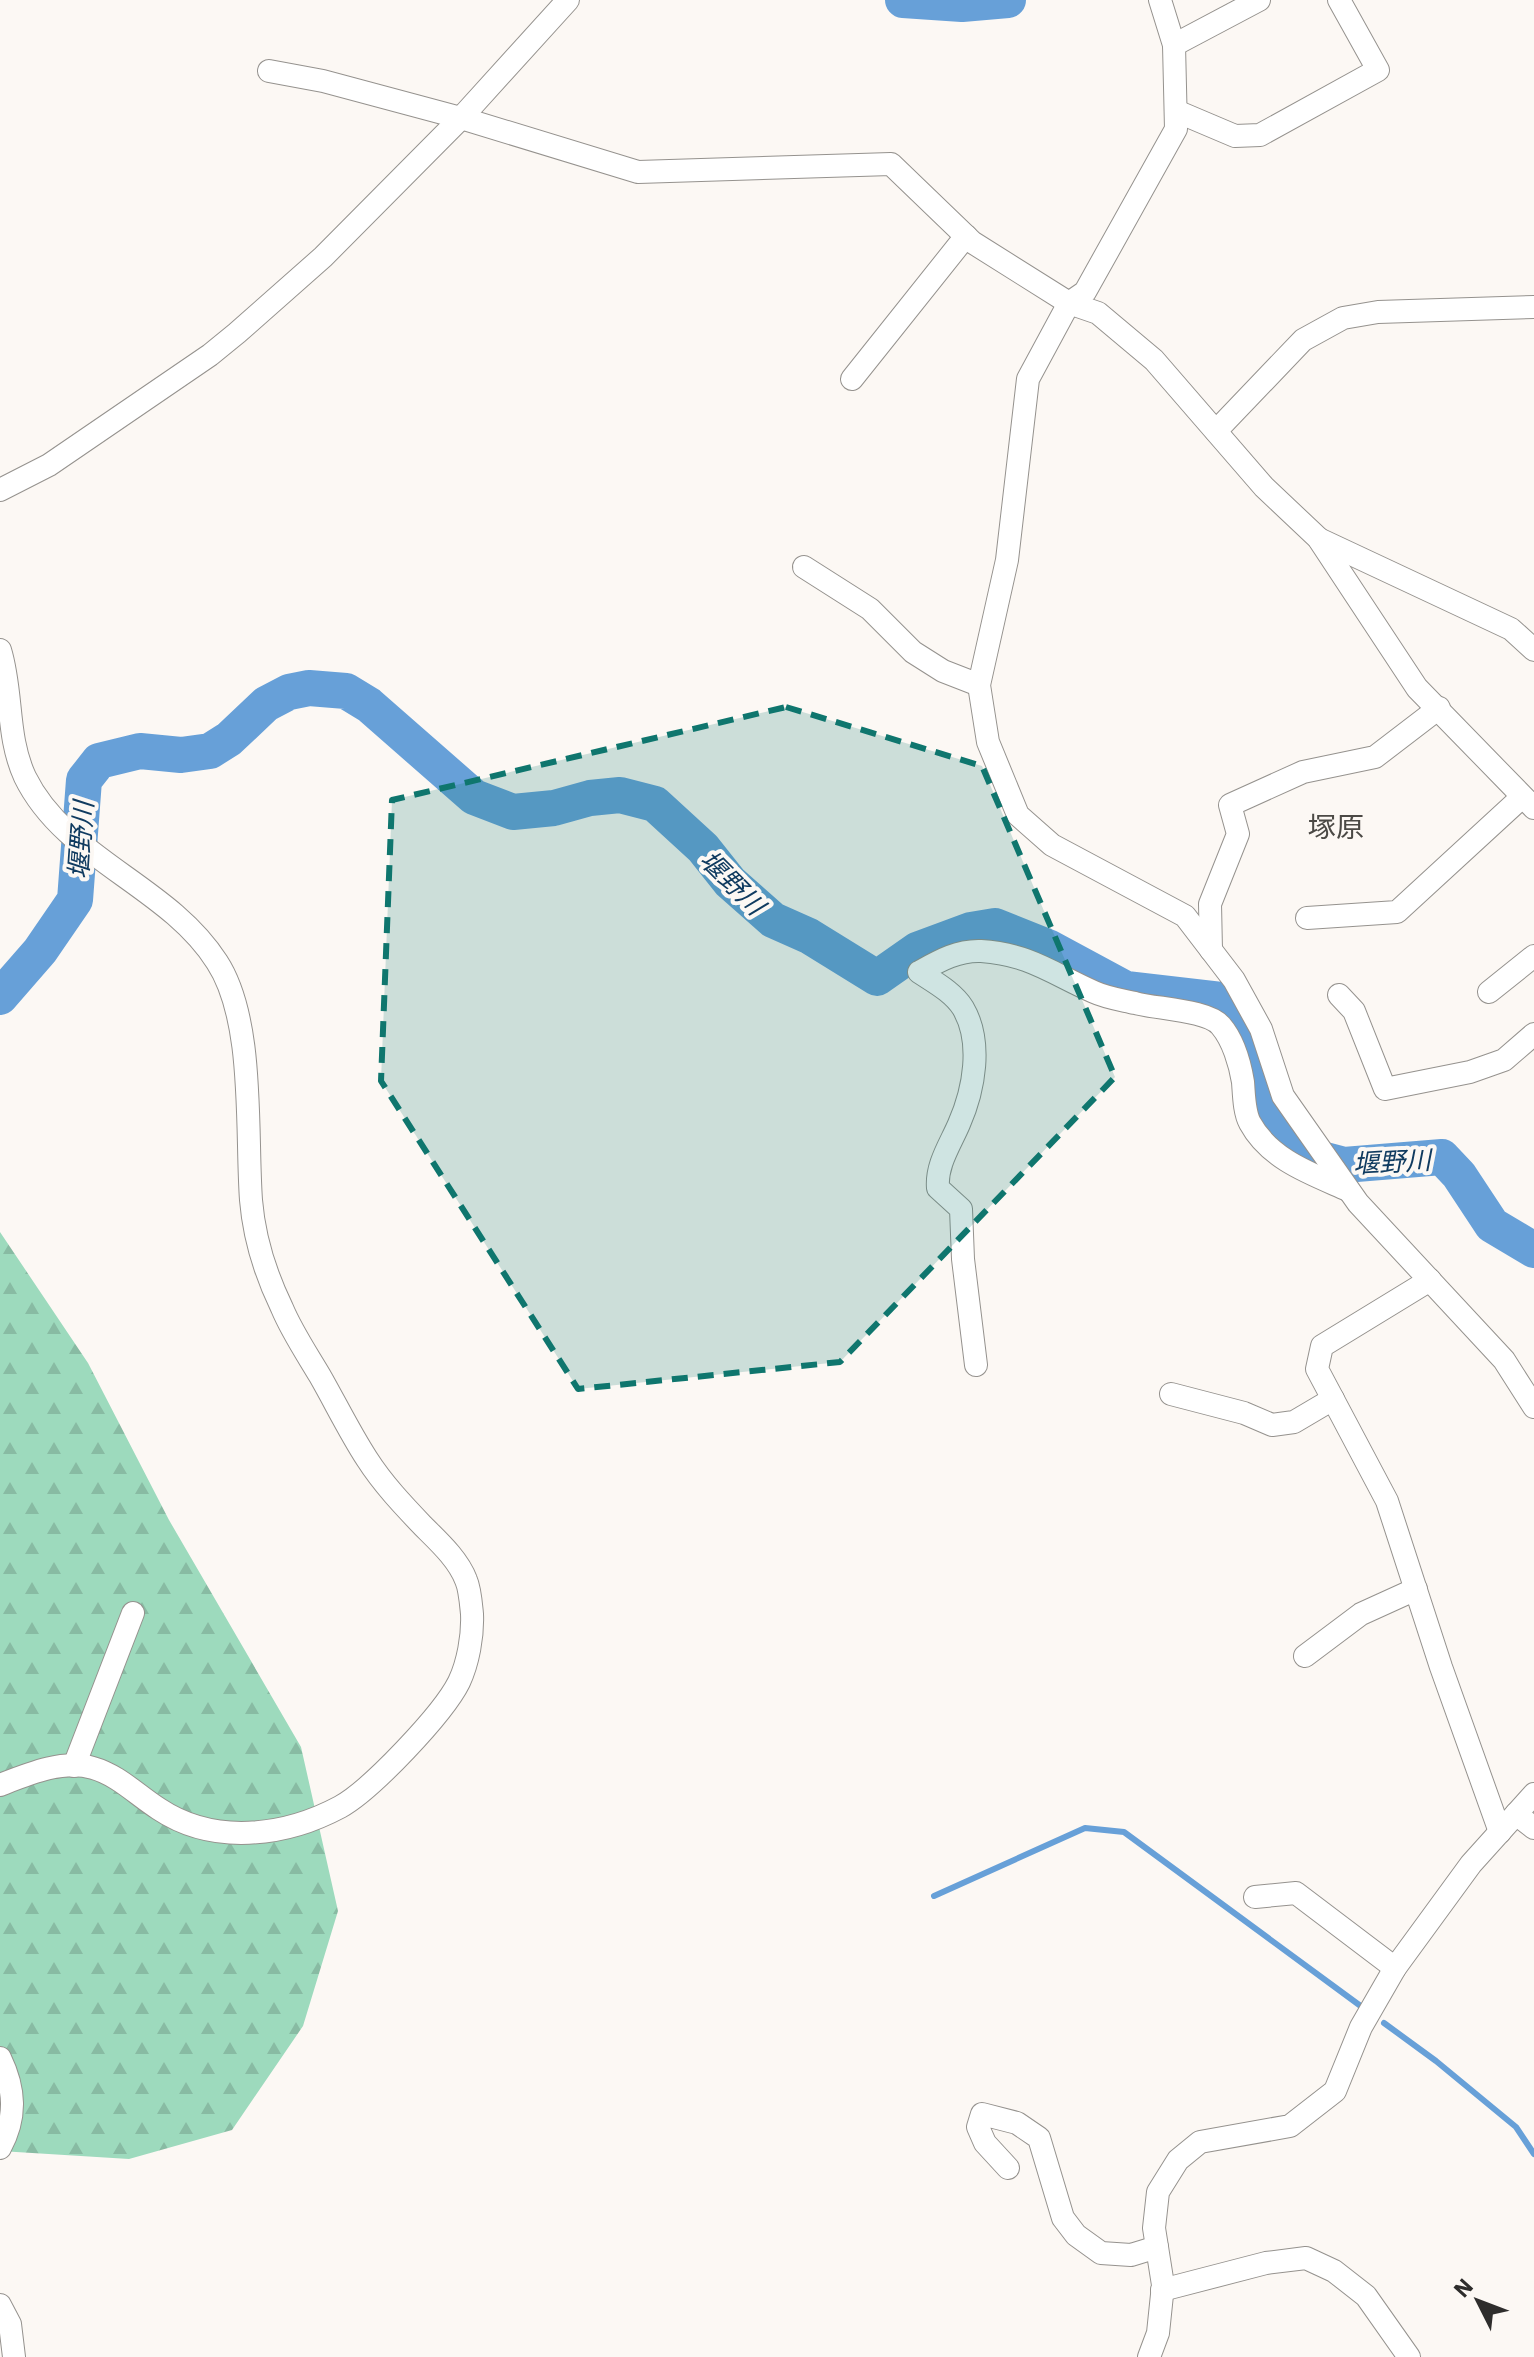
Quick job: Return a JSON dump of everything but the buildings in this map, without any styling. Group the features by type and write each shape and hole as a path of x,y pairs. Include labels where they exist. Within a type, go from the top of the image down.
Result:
{"street":[{"path":"0,490 49,465 219,348 323,257 461,118 568,0"},
{"path":"1174,45 1259,0"},
{"path":"1176,111 1235,136 1260,135 1378,70 1339,0"},
{"path":"1161,1 1174,45 1176,129 1085,292 1069,303 1028,379 1007,560 979,685 988,742 1018,815 1052,845 1185,916 1234,980 1261,1029 1273,1075 1283,1096 1346,1186 1504,1360 1534,1407"},
{"path":"269,71 323,81 461,118 638,172 891,164 966,236 1069,303 1098,313 1154,360 1264,487 1318,538 1417,688 1528,803 1397,912 1307,918"},
{"path":"852,379 966,236"},
{"path":"1216,431 1303,340 1343,318 1378,312 1534,307"},
{"path":"1318,538 1511,629 1534,650"},
{"path":"804,567 870,609 913,652 943,671 979,685"},
{"path":"0,650 6,668 14,747 38,800 58,824 161,901 193,932 218,963 233,995 242,1027 251,1205 263,1262 283,1310 368,1460 395,1496 446,1549 466,1580 472,1615 469,1649 460,1680 442,1709 372,1782 346,1804 320,1817 288,1828 219,1833 179,1822 122,1781 93,1768 74,1766 46,1769 0,1785"},
{"path":"1211,950 1210,904 1238,834 1230,805 1303,772 1375,757 1439,708"},
{"path":"976,1365 963,1259 961,1209 938,1188 937,1173 962,1117 973,1076 973,1035 963,1007 919,972 948,956 976,951 1002,953 1037,962 1097,993 1159,1009 1208,1015 1221,1025 1231,1040 1242,1075 1250,1118 1265,1143 1281,1158 1346,1186"},
{"path":"1489,992 1534,956"},
{"path":"1339,995 1354,1011 1385,1089 1470,1072 1504,1060 1534,1034"},
{"path":"1250,1118 1273,1075"},
{"path":"1430,1280 1322,1346 1317,1369 1387,1501 1441,1667 1500,1832"},
{"path":"1171,1394 1244,1413 1272,1425 1294,1422 1333,1399"},
{"path":"1305,1656 1361,1614 1416,1589"},
{"path":"74,1766 133,1613"},
{"path":"1149,2357 1158,2333 1162,2290 1154,2228 1158,2192 1178,2160 1200,2142 1290,2126 1335,2091 1361,2027 1395,1968 1471,1864 1500,1832 1525,1821 1534,1794"},
{"path":"1255,1897 1296,1893 1395,1968"},
{"path":"0,2058 9,2076 13,2099 11,2121 0,2148"},
{"path":"1008,2168 985,2143 978,2127 982,2114 1017,2123 1039,2138 1063,2218 1076,2235 1101,2253 1131,2255 1157,2247"},
{"path":"1162,2290 1266,2263 1306,2258 1334,2271 1366,2296 1409,2357"},
{"path":"0,2305 10,2324 14,2357"}],"highlighted area":[{"path":"786,707 982,766 1115,1077 840,1362 578,1389 381,1081 392,800"}],"green space":[{"path":"0,1232 88,1363 169,1520 301,1747 338,1911 303,2026 232,2130 129,2159 0,2151"}],"waterway":[{"path":"903,0 962,4 1008,0"},
{"name":"堰野川","path":"0,997 40,951 75,900 84,780 99,761 140,751 181,755 210,751 229,739 266,704 289,692 309,688 346,691 369,705 474,797 513,812 554,808 590,798 620,795 655,804 703,848 730,882 773,920 809,936 877,978 917,950 971,930 995,926 1050,948 1126,989 1221,1000 1240,1024 1270,1123 1302,1154 1344,1165 1442,1157 1459,1175 1492,1225 1534,1250"},
{"path":"934,1896 1085,1828 1124,1832 1362,2007"},
{"path":"1384,2023 1516,2127 1534,2154"}],"district":[{"name":"塚原","path":"1336,826"}]}
